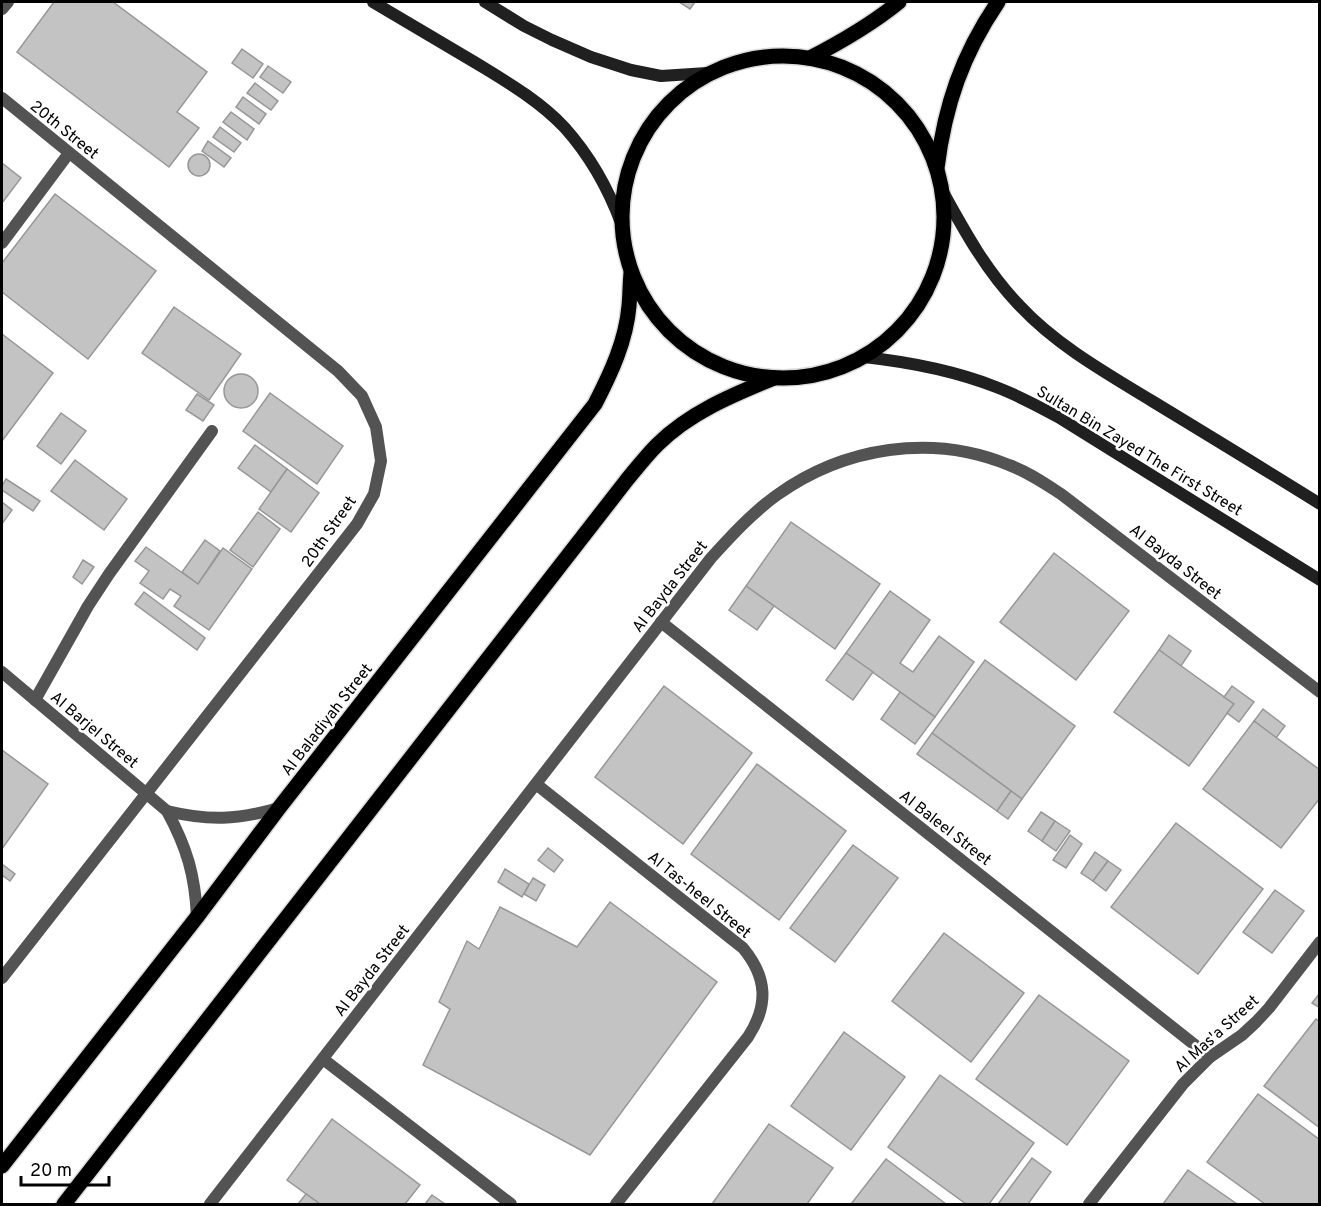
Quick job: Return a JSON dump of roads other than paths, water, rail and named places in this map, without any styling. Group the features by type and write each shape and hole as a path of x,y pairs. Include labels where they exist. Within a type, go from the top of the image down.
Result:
{"main road":[{"path":"373,2 536,102 564,127 587,156 606,188 621,223"},
{"path":"485,2 524,26 591,57 632,70 661,76 707,73"},
{"path":"810,58 840,42 899,2"},
{"path":"937,168 941,137 957,77 985,20 998,2"},
{"path":"783,55 810,58 838,66 864,78 888,95 909,116 925,141 937,168 943,192 944,224 940,256 929,286 912,314 891,338 864,357 836,370 806,377 774,378 743,373 714,363 687,346 663,326 644,300 631,273 624,248 621,223 622,192 627,173 642,136 659,111 682,90 707,73 731,63 757,57 783,55"},
{"path":"943,192 977,254 1020,307 1045,330 1100,369 1320,504"},
{"name":"Al Baladiyah Street","path":"2,1166 595,404 611,374 622,341 629,307 631,273"},
{"name":"Sultan Bin Zayed The First Street","path":"864,357 932,367 997,387 1028,401 1058,417 1320,580"},
{"path":"64,1204 657,444 695,415 738,392 774,378"}],"street":[{"path":"2,9 8,2"},
{"name":"20th Street","path":"2,98 338,371 362,396 376,427 381,461 374,494 357,524 2,978"},
{"path":"2,243 69,153"},
{"path":"34,700 108,574 212,431"},
{"name":"Al Bayda Street","path":"210,1204 711,558 731,536 769,502 803,479 830,465 879,452 919,448 949,449 1008,464 1036,477 1061,494 1320,692"},
{"name":"Al Baleel Street","path":"661,622 1210,1057"},
{"name":"Al Barjel Street","path":"2,672 167,812 186,851 194,884 197,917"},
{"name":"Al Tas-heel Street","path":"536,784 742,948 752,959 762,985 761,1012 748,1037 616,1204"},
{"name":"Al Barjel Street","path":"167,812 212,819 234,818 279,808"},
{"name":"Al Mas'a Street","path":"1089,1204 1184,1084 1210,1057 1242,1035 1263,1016 1320,942"},
{"path":"323,1059 511,1204"}]}
